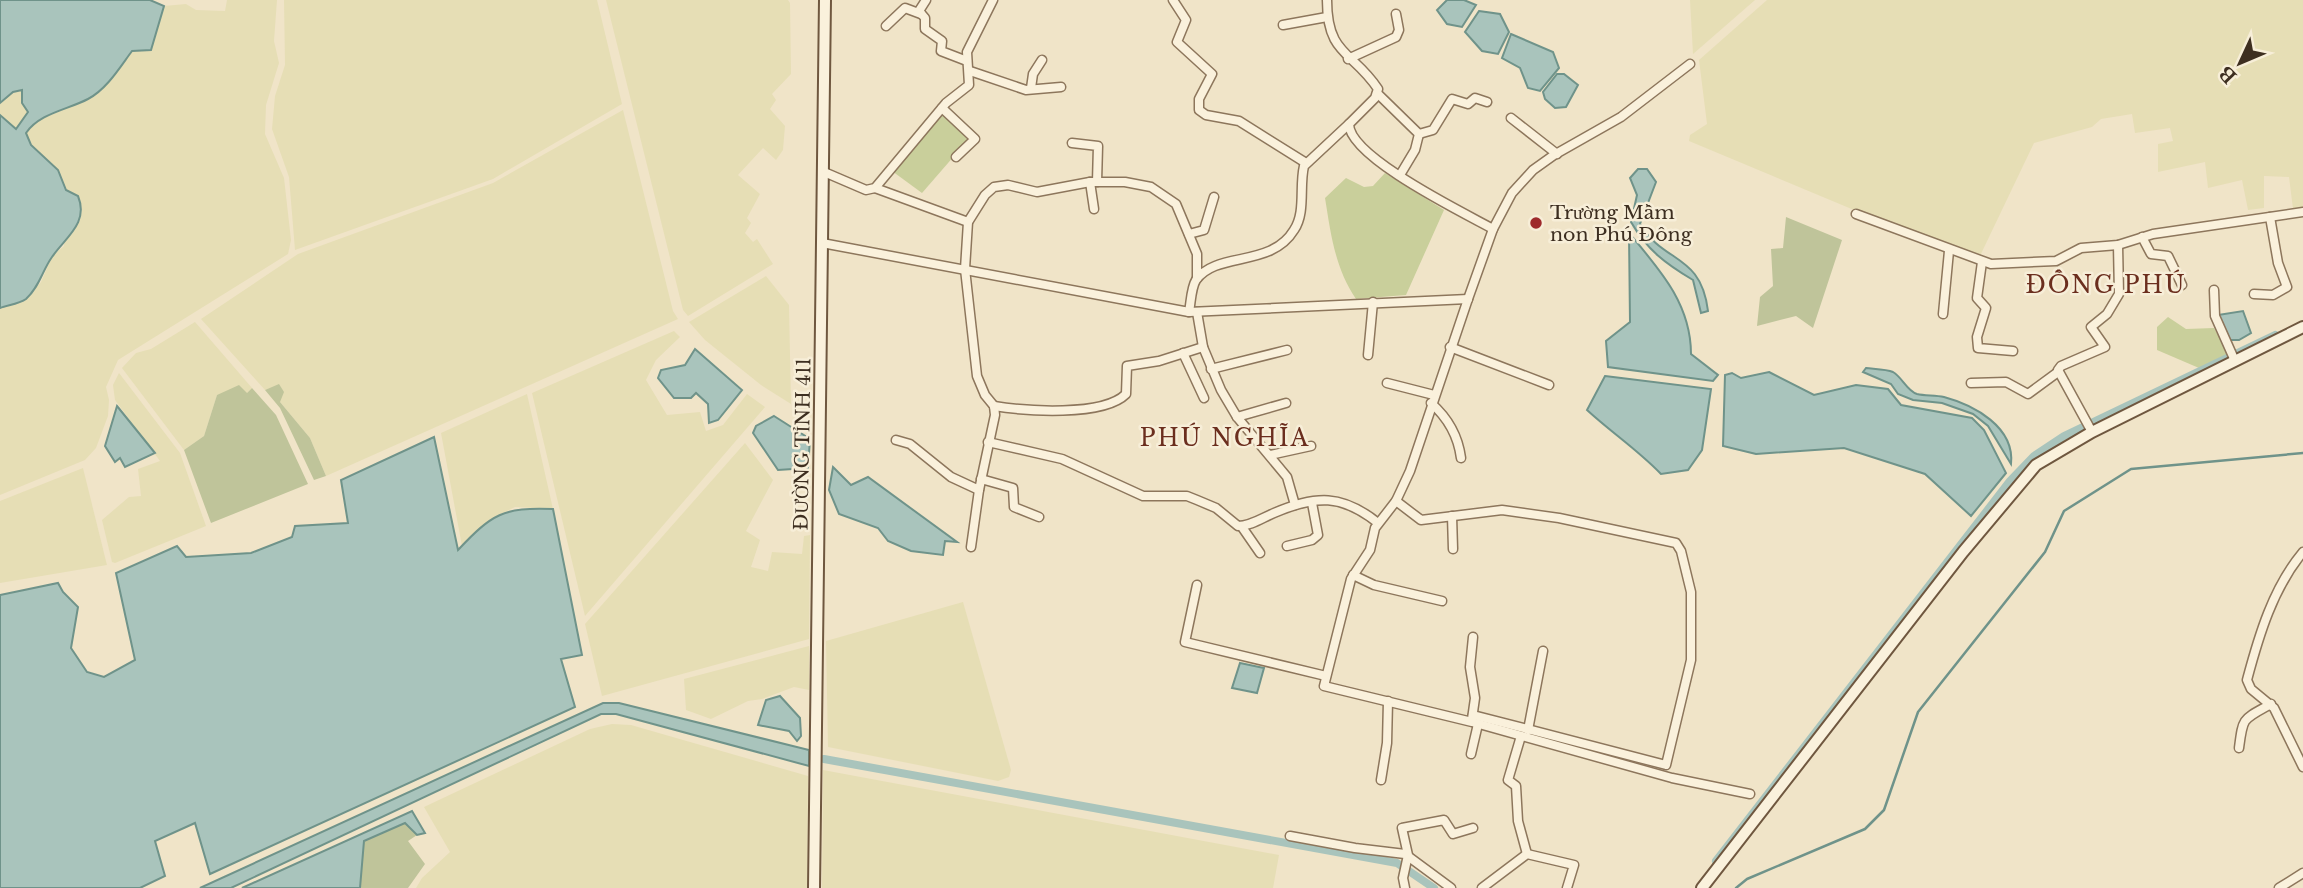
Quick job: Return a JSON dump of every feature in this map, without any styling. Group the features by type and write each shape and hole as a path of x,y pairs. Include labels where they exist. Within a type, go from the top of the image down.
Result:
{"main road":[{"name":"ĐƯỜNG TỈNH 411","path":"814,888 825,0"},
{"path":"1702,888 1963,552 2036,465 2089,427 2303,327"}],"street":[{"path":"921,14 920,9 926,0"},
{"path":"824,172 869,191 875,188 942,108 969,85 967,52 993,0"},
{"path":"1173,0 1186,20 1177,42 1212,74 1199,99 1199,110 1206,115 1239,121 1306,163"},
{"path":"1327,0 1327,17 1335,41 1348,59 1371,78 1377,93 1419,134"},
{"path":"886,26 905,8 921,14 925,18 925,29 942,41 941,51 967,61"},
{"path":"1348,59 1396,37 1399,30 1396,14"},
{"path":"1283,24 1327,17"},
{"path":"1031,88 1033,74 1042,60"},
{"path":"1396,501 1410,509 1420,520 1493,510 1547,516 1676,543 1681,551 1691,592 1691,660 1666,765 1324,686 1353,575 1370,550 1378,523 1396,501 1410,471 1493,229 1517,187 1556,154 1621,117 1690,64"},
{"path":"970,71 1018,88 1061,88"},
{"path":"1197,278 1212,269 1263,255 1292,233 1299,221 1302,177 1306,163 1349,124 1377,93"},
{"path":"1419,134 1433,130 1452,100 1468,104 1475,98 1487,102"},
{"path":"942,108 975,139 956,157"},
{"path":"1511,118 1556,154"},
{"path":"1349,124 1351,137 1364,151 1493,229"},
{"path":"1400,175 1415,150 1419,134"},
{"path":"1072,143 1098,146 1094,209"},
{"path":"1203,347 1159,361 1127,366 1126,394 1099,408 1033,412 994,406 985,395 977,376 965,269 968,222 985,195 994,187 1008,185 1037,192 1094,182 1125,182 1164,193 1176,204 1197,254 1193,312 1211,369 1237,417 1287,477 1295,505"},
{"path":"875,188 968,222"},
{"path":"1189,234 1201,233 1204,230 1214,197"},
{"path":"1856,214 1982,262 2056,261 2081,248 2118,245 2142,237 2303,212"},
{"path":"2254,294 2273,295 2287,287 2278,263 2270,217"},
{"path":"2142,237 2151,254 2168,256 2182,285"},
{"path":"822,243 1193,312 1468,299"},
{"path":"1971,383 1982,381 1994,385 2006,382 2028,394 2059,372 2062,366 2105,347 2091,327 2118,298 2118,245"},
{"path":"1943,314 1950,251"},
{"path":"1982,262 1976,298 1986,308 1978,348 2012,352"},
{"path":"2214,289 2215,316 2234,359"},
{"path":"1368,355 1373,302"},
{"path":"1451,347 1549,385"},
{"path":"1211,369 1287,350"},
{"path":"1182,352 1204,398"},
{"path":"2059,372 2089,427"},
{"path":"1387,383 1433,399 1455,433 1461,457"},
{"path":"1237,417 1286,403"},
{"path":"972,543 994,406"},
{"path":"896,440 910,444 951,477 979,490"},
{"path":"988,442 1062,459 1125,485 1143,496 1187,496 1197,500 1216,508 1242,527 1260,553"},
{"path":"1270,455 1311,446"},
{"path":"981,479 1013,488 1012,505 1039,517"},
{"path":"1242,527 1295,505 1342,500 1354,504 1378,523"},
{"path":"1287,546 1312,540 1318,535 1311,503"},
{"path":"1452,516 1453,549"},
{"path":"2303,552 2284,577 2273,601 2247,680 2251,689 2271,704 2303,767"},
{"path":"1353,575 1374,585 1442,601"},
{"path":"1197,585 1185,642 1326,676"},
{"path":"1471,754 1475,692 1470,667 1472,637"},
{"path":"1527,854 1518,821 1516,786 1508,780 1524,733 1543,651"},
{"path":"1381,780 1387,743 1388,701"},
{"path":"2239,748 2242,725 2253,714 2271,704"},
{"path":"1524,733 1672,778 1750,794"},
{"path":"1405,888 1403,878 1408,855 1402,828 1443,820 1453,834 1474,828"},
{"path":"1290,836 1408,855 1451,888"},
{"path":"1482,888 1527,854"},
{"path":"1527,854 1574,865 1567,888"},
{"path":"2279,888 2303,873"}],"shaded area":[{"path":"227,0 277,0 274,41 279,63 266,105 265,134 284,178 291,240 288,254 118,360 106,387 108,416 96,448 85,460 0,495 0,308 24,301 41,282 52,256 64,246 66,190 58,170 31,145 26,133 33,123 89,98 114,75 132,51 151,50 164,6 186,4 196,10 225,11"},
{"path":"284,0 597,0 622,104 493,179 295,250 289,177 272,129 275,96 285,65"},
{"path":"606,0 788,0 790,3 791,74 772,94 776,100 770,109 785,126 783,150 776,160 763,148 738,175 760,194 747,218 751,223 745,233 753,242 757,239 773,264 688,316 683,310"},
{"path":"1690,0 1755,0 1693,54"},
{"path":"1767,0 2303,0 2303,208 2293,209 2289,177 2264,176 2264,208 2248,210 2242,180 2208,188 2205,162 2158,172 2158,144 2173,141 2170,128 2135,133 2132,114 2101,119 2092,127 2034,143 1979,258 1854,210 1689,141 1690,135 1707,124 1699,60"},
{"path":"22,90 22,103 28,112 16,130 0,115 0,103 13,92"},
{"path":"623,110 673,311 678,319 326,476 310,438 280,402 279,385 265,390 201,319 298,254 493,183"},
{"path":"766,276 789,305 791,404 761,385 705,340 689,322"},
{"path":"195,322 252,388 247,393 217,395 204,436 184,450 122,368 136,353 151,349"},
{"path":"674,331 680,337 656,360 646,380 667,415 700,412 706,431 723,425 747,394 765,407 585,616 532,393"},
{"path":"119,373 180,453 206,526 115,563 112,562 102,520 129,497 141,496 138,469 160,461 115,400 113,385"},
{"path":"527,394 553,509 515,507 495,517 462,546 441,433"},
{"path":"745,443 773,480 746,531 760,540 751,567 768,571 772,552 802,554 804,536 810,535 809,639 602,696 585,624"},
{"path":"83,468 107,565 0,583 0,501"},
{"path":"963,602 1011,770 1009,777 998,781 828,747 826,641"},
{"path":"809,646 809,690 794,687 762,699 748,701 711,719 686,710 684,679"},
{"path":"612,724 631,725 808,776 807,888 416,888 422,878 450,852 424,807 590,729"},
{"path":"823,770 1279,855 1273,888 822,888"}],"green space":[{"path":"942,112 968,140 922,193 892,171"},
{"path":"1385,173 1444,210 1406,295 1356,299 1339,263 1325,198 1346,178 1364,187 1373,186"},
{"path":"1786,217 1842,240 1813,328 1796,316 1757,326 1760,297 1773,286 1771,249 1783,248"},
{"path":"2168,317 2186,329 2214,328 2228,354 2199,368 2157,350 2157,327"},
{"path":"279,384 284,392 280,402 310,438 326,476 314,480 280,408 265,390"},
{"path":"239,385 247,393 252,388 276,415 308,484 211,523 184,450 204,436 217,395"},
{"path":"405,823 417,835 408,841 425,864 408,888 360,888 364,841"}],"water":[{"path":"0,0 150,0 164,6 151,50 132,51 113,77 95,95 46,116 26,133 31,145 58,170 66,190 78,196 81,214 31,294 23,301 0,308 0,115 16,129 28,112 22,103 22,90 13,92 0,103"},
{"path":"1447,0 1464,0 1476,5 1462,27 1447,24 1437,10"},
{"path":"1479,11 1500,14 1509,32 1498,54 1482,51 1465,32"},
{"path":"1511,34 1553,52 1559,68 1540,91 1528,88 1520,68 1502,58"},
{"path":"1557,74 1564,74 1578,85 1566,107 1555,108 1545,99 1543,92"},
{"path":"1638,169 1647,169 1656,182 1640,224 1650,237 1690,269 1698,279 1708,311 1701,313 1693,280 1658,256 1631,222 1637,195 1630,178"},
{"path":"1629,233 1652,260 1680,303 1690,336 1691,354 1718,375 1713,381 1608,367 1606,341 1630,322"},
{"path":"2243,311 2251,333 2239,340 2230,340 2218,315"},
{"path":"695,349 742,390 718,420 709,423 708,404 696,393 691,398 674,398 658,378 661,370 685,365"},
{"path":"1866,368 1893,372 1913,392 1944,397 1979,412 1999,429 2006,439 2011,464 1988,426 1973,414 1942,403 1913,400 1898,394 1891,384 1863,372"},
{"path":"1769,372 1814,395 1856,385 1888,389 1901,405 1972,418 1984,430 2006,473 1971,516 1925,474 1844,448 1756,454 1723,446 1725,375 1732,373 1741,378"},
{"path":"1605,376 1711,389 1702,450 1688,470 1661,474 1587,410"},
{"path":"117,406 155,453 125,467 120,458 115,462 105,446"},
{"path":"774,416 810,439 808,468 778,470 753,433 756,426"},
{"path":"434,437 458,550 480,528 500,515 522,509 553,509 582,655 561,659 575,707 210,874 195,823 155,841 165,876 140,888 0,888 0,595 58,583 78,607 71,648 87,672 104,677 135,660 116,573 177,546 186,557 251,553 292,537 295,526 348,523 341,480"},
{"path":"833,467 851,485 868,477 957,542 945,541 943,555 911,551 888,541 878,528 839,514 829,490"},
{"path":"1240,663 1264,668 1257,693 1232,688"},
{"path":"780,696 800,718 801,736 797,741 789,731 758,725 766,700"},
{"path":"603,703 619,703 809,750 809,766 616,714 601,714 231,888 200,888"},
{"path":"412,811 425,833 417,835 405,823 364,841 360,888 242,888"}],"waterway":[{"path":"1716,861 2010,481 2034,456 2064,436 2275,335"},
{"path":"1736,888 1747,879 1865,829 1884,810 1918,712 2045,552 2064,511 2131,469 2303,453"},
{"path":"824,759 1397,863 1434,888"}],"place":[{"name":"Trường Mầm non Phú Đông","path":"1536,223"}],"district":[{"name":"ĐỒNG PHÚ","path":"2106,285"},
{"name":"PHÚ NGHĨA","path":"1225,438"}]}
